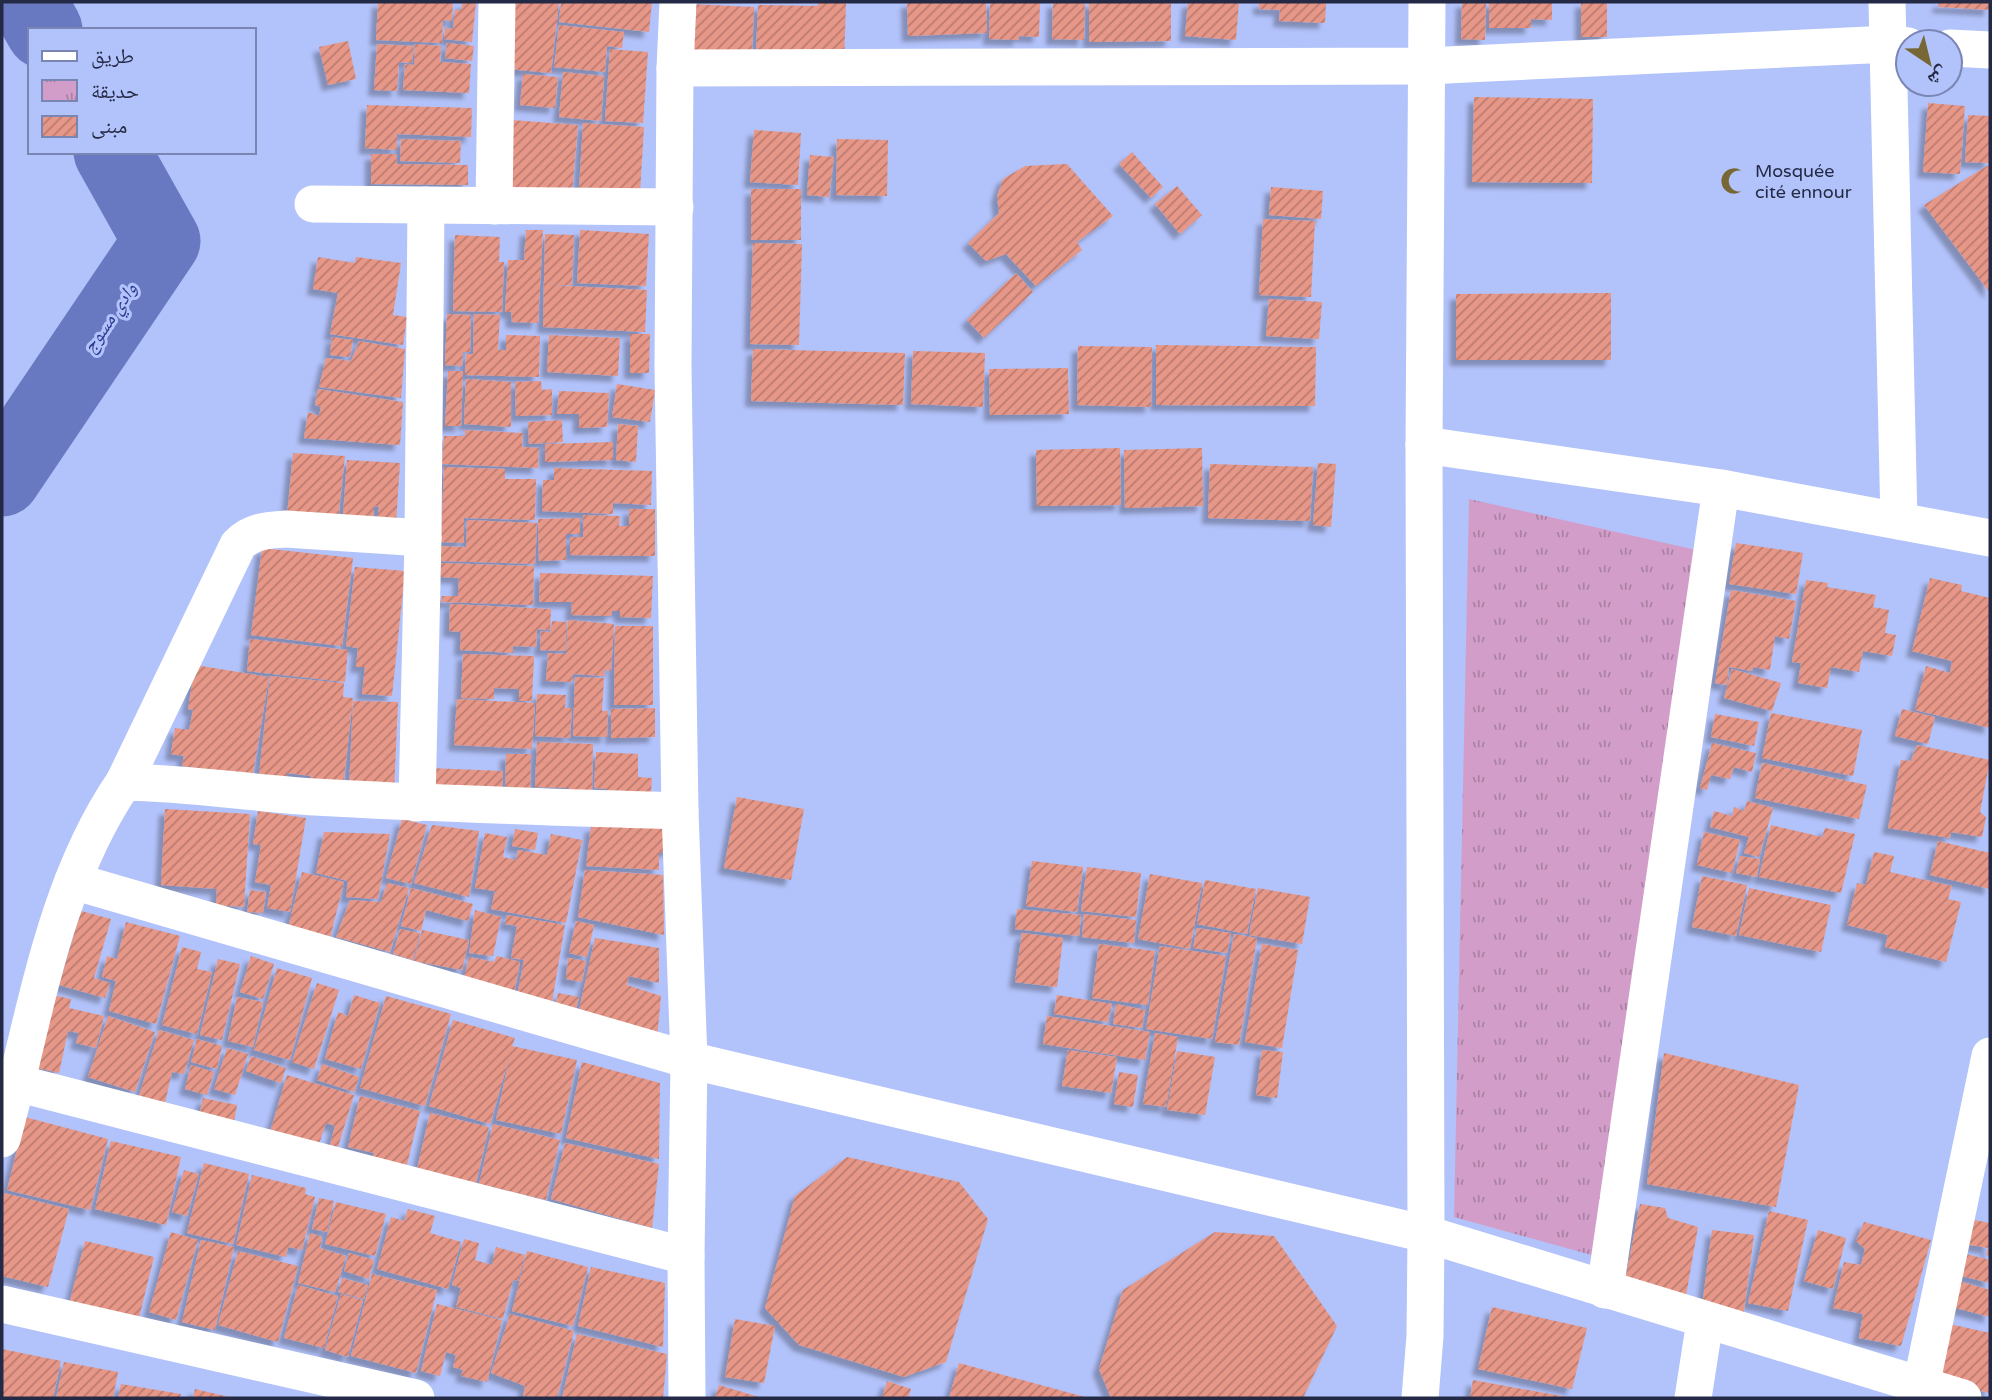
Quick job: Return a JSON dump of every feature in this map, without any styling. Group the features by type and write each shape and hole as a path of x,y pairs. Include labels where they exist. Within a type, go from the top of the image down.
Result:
{"street":[{"path":"494,206 497,2"},
{"path":"678,2 673,367 680,811 689,1060 687,1398"},
{"path":"1420,1398 1426,1234 1424,445 1427,2"},
{"path":"1887,2 1894,28"},
{"path":"675,68 1426,66 1894,45"},
{"path":"1964,49 1990,50"},
{"path":"1899,98 1899,521"},
{"path":"313,204 675,208"},
{"path":"417,803 426,205"},
{"path":"1424,445 1721,488 1990,538"},
{"path":"1605,1290 1721,488"},
{"path":"2,1139 45,968 73,881 105,812 124,782 238,545 244,539 264,530 286,529 423,538"},
{"path":"124,782 417,803 680,811"},
{"path":"73,881 689,1060 1426,1234 1947,1395 1990,1056"},
{"path":"17,1083 686,1256"},
{"path":"2,1304 416,1398"},
{"path":"1693,1398 1705,1321"}],"green space":[{"path":"1469,499 1701,551 1595,1256 1454,1217"}],"building":[{"path":"378,2 453,2 452,21 443,20 442,43 376,40"},
{"path":"514,2 559,2 551,73 507,69"},
{"path":"561,2 652,2 649,32 559,22"},
{"path":"818,2 846,2 844,65 756,53 758,5 818,6"},
{"path":"907,2 986,2 987,33 908,36"},
{"path":"990,2 1040,2 1039,37 1019,36 1019,40 989,39"},
{"path":"1053,2 1085,2 1084,40 1052,39"},
{"path":"1089,2 1171,2 1171,41 1089,42"},
{"path":"1188,2 1239,2 1236,40 1185,36"},
{"path":"1259,2 1326,2 1325,23 1279,21 1280,10 1259,9"},
{"path":"1462,2 1486,2 1485,40 1461,39"},
{"path":"1489,2 1552,2 1552,20 1531,19 1531,28 1489,28"},
{"path":"1581,2 1607,2 1607,37 1581,37"},
{"path":"1939,2 1990,2 1990,10 1938,7"},
{"path":"462,3 476,3 472,42 444,39 445,28 453,29 455,10 461,10"},
{"path":"691,4 754,7 752,54 689,51"},
{"path":"559,25 624,32 622,48 607,46 605,72 554,67"},
{"path":"348,41 356,79 328,85 319,47"},
{"path":"447,43 474,46 472,61 445,58"},
{"path":"377,44 414,46 412,63 399,62 397,91 374,90"},
{"path":"415,44 441,46 440,62 471,64 469,93 403,90 405,64 414,65"},
{"path":"610,49 648,52 643,123 605,121"},
{"path":"563,72 604,76 601,121 559,117"},
{"path":"523,74 558,77 555,108 520,105"},
{"path":"1474,97 1593,99 1592,183 1472,182"},
{"path":"1928,103 1965,106 1960,174 1923,172"},
{"path":"367,105 472,108 471,137 397,134 397,150 365,148"},
{"path":"1968,115 1990,116 1990,163 1965,162"},
{"path":"512,120 578,125 572,193 506,188"},
{"path":"583,123 644,127 640,193 579,190"},
{"path":"754,130 801,133 798,185 750,182"},
{"path":"401,139 461,141 460,163 400,161"},
{"path":"837,139 888,140 887,196 836,195"},
{"path":"1132,152 1163,187 1151,198 1119,164"},
{"path":"371,154 396,154 397,164 468,165 468,185 371,184"},
{"path":"810,155 834,157 829,197 807,195"},
{"path":"1067,164 1113,216 1077,242 1082,250 1036,286 1006,254 986,261 968,243 999,213 997,196 1003,179 1025,166"},
{"path":"1990,164 1990,293 1924,205"},
{"path":"1177,186 1202,215 1180,234 1155,204"},
{"path":"1271,187 1323,191 1321,219 1269,215"},
{"path":"751,189 801,189 801,240 751,240"},
{"path":"1263,219 1315,221 1311,297 1259,295"},
{"path":"526,230 543,230 538,323 512,322 511,312 505,312 508,260 524,260"},
{"path":"580,230 649,234 646,286 577,283"},
{"path":"545,234 574,235 572,285 549,285 647,290 645,332 543,327"},
{"path":"455,235 500,237 499,262 504,262 502,312 453,311"},
{"path":"753,243 802,244 799,345 750,344"},
{"path":"318,257 355,263 356,257 401,263 393,315 407,317 403,345 330,334 338,293 313,289"},
{"path":"1016,273 1033,292 984,338 967,320"},
{"path":"1611,293 1611,360 1456,360 1456,294"},
{"path":"1269,299 1322,302 1319,339 1266,336"},
{"path":"447,314 471,315 470,352 463,352 462,366 445,365"},
{"path":"474,314 500,315 498,350 506,350 506,335 540,336 539,377 465,375 466,354 473,354"},
{"path":"630,334 650,334 649,373 630,373"},
{"path":"549,335 620,338 618,376 547,372"},
{"path":"332,337 353,340 350,357 330,355"},
{"path":"359,341 405,349 401,398 319,387 326,358 351,361"},
{"path":"1156,345 1316,347 1315,406 1156,405"},
{"path":"1078,346 1152,347 1151,407 1077,405"},
{"path":"753,349 905,353 903,405 751,401"},
{"path":"913,351 985,353 983,407 911,404"},
{"path":"1068,368 1069,414 990,415 989,369"},
{"path":"448,371 463,371 461,426 445,426"},
{"path":"466,379 511,382 511,427 464,424"},
{"path":"541,381 542,390 552,389 552,415 516,416 515,382"},
{"path":"617,384 655,390 650,422 612,417"},
{"path":"318,389 403,402 400,445 304,438 308,412 319,416 321,407 315,405"},
{"path":"559,391 609,393 607,427 579,428 579,414 557,414"},
{"path":"562,420 563,442 529,444 528,422"},
{"path":"618,424 638,426 636,462 616,460"},
{"path":"465,430 523,433 522,447 539,448 538,468 442,464 444,436 465,436"},
{"path":"613,442 613,460 545,462 545,444"},
{"path":"1120,448 1121,505 1037,506 1036,450"},
{"path":"1202,448 1203,506 1125,508 1124,450"},
{"path":"293,453 345,456 337,529 286,526"},
{"path":"347,460 400,463 396,523 377,522 379,507 374,506 373,530 342,529"},
{"path":"1318,463 1336,464 1331,527 1313,525"},
{"path":"1210,464 1313,467 1310,521 1208,518"},
{"path":"444,467 505,469 505,479 536,479 535,520 464,518 464,543 441,542"},
{"path":"554,468 652,471 651,505 613,503 613,514 542,511 543,480 554,480"},
{"path":"629,509 655,509 655,556 570,555 570,537 583,537 583,515 620,516 619,526 629,526"},
{"path":"580,518 580,534 566,534 566,560 539,561 538,519"},
{"path":"467,520 537,523 535,564 440,561 440,546 466,547"},
{"path":"1736,543 1803,553 1796,594 1729,584"},
{"path":"262,548 353,558 342,646 251,635"},
{"path":"441,563 534,566 533,605 441,602 442,596 458,596 459,578 441,577"},
{"path":"355,567 405,571 392,696 362,694 365,667 356,667 358,648 346,646"},
{"path":"540,573 653,576 651,618 620,617 620,611 612,611 611,616 571,615 572,602 539,602"},
{"path":"1930,578 1962,585 1961,591 1990,598 1990,728 1915,710 1926,666 1950,673 1952,661 1912,651"},
{"path":"1806,580 1828,583 1827,587 1876,595 1873,607 1889,610 1885,633 1896,635 1892,656 1863,651 1859,672 1831,667 1827,688 1798,683 1801,663 1792,662"},
{"path":"1731,590 1796,601 1789,639 1775,636 1770,670 1753,667 1752,671 1729,667 1727,685 1715,683"},
{"path":"450,604 551,609 550,630 537,629 536,647 513,646 513,653 460,650 461,632 449,631"},
{"path":"568,620 614,624 611,671 605,670 604,676 573,674 572,682 546,681 548,653 566,654"},
{"path":"552,621 567,622 565,651 540,650 541,631 550,632 550,636"},
{"path":"615,626 653,626 653,705 614,705"},
{"path":"250,639 348,650 345,682 247,671"},
{"path":"463,654 534,656 532,701 519,701 519,689 494,688 494,699 461,698"},
{"path":"195,665 269,677 251,786 211,770 182,766 184,756 171,754 175,728 189,730 193,710 188,709"},
{"path":"1732,669 1781,683 1772,711 1724,698"},
{"path":"270,676 344,683 343,697 353,698 343,788 310,784 311,776 287,773 286,786 258,783"},
{"path":"575,677 604,678 602,711 608,711 607,737 573,736"},
{"path":"537,694 566,695 565,708 572,708 570,738 535,736"},
{"path":"457,699 535,703 532,749 454,745"},
{"path":"353,701 398,702 394,792 349,789"},
{"path":"655,708 655,737 611,738 611,709"},
{"path":"1902,709 1935,717 1928,744 1895,736"},
{"path":"1771,713 1862,730 1853,776 1762,758"},
{"path":"1715,714 1759,722 1754,746 1711,737"},
{"path":"537,742 593,744 592,792 568,805 569,788 535,787"},
{"path":"1712,743 1756,753 1752,772 1734,767 1730,779 1711,775 1707,790 1700,788"},
{"path":"1917,745 1990,760 1980,812 1986,817 1982,837 1951,832 1950,838 1888,828 1901,760 1911,761"},
{"path":"596,752 638,754 638,777 652,778 650,807 606,805 607,789 594,788"},
{"path":"506,754 531,754 530,801 505,801"},
{"path":"1762,763 1867,785 1859,819 1755,798"},
{"path":"429,768 503,771 501,805 427,802"},
{"path":"737,797 804,809 791,880 724,868"},
{"path":"1747,801 1773,808 1759,857 1744,853 1749,837 1710,827 1714,811 1732,816 1734,807 1744,811"},
{"path":"165,809 250,814 244,907 216,905 217,889 161,885"},
{"path":"258,811 306,818 290,912 267,908 271,885 255,882 261,845 253,844"},
{"path":"402,819 427,825 411,884 386,878"},
{"path":"432,825 479,831 469,897 414,883"},
{"path":"1771,825 1822,837 1825,828 1855,834 1841,893 1759,877"},
{"path":"591,826 672,826 672,849 659,853 659,870 586,866"},
{"path":"515,829 538,833 535,850 512,846"},
{"path":"324,832 390,834 378,899 346,897 348,881 316,873"},
{"path":"1704,832 1740,840 1732,873 1697,865"},
{"path":"485,833 507,837 503,857 516,860 518,850 547,855 551,834 582,840 566,923 491,909 495,891 475,888"},
{"path":"1938,841 1990,853 1990,889 1930,875"},
{"path":"1874,852 1894,856 1890,872 1952,886 1948,899 1961,902 1946,962 1885,947 1888,935 1847,925 1857,883 1866,885"},
{"path":"1740,856 1760,859 1757,877 1736,873"},
{"path":"1032,861 1083,867 1077,912 1026,906"},
{"path":"1087,867 1141,873 1136,917 1081,911"},
{"path":"585,870 663,875 664,935 578,917"},
{"path":"302,872 344,882 329,942 287,932"},
{"path":"1150,874 1202,883 1190,949 1138,939"},
{"path":"1702,876 1747,885 1736,936 1692,927"},
{"path":"1205,880 1256,889 1247,934 1197,924"},
{"path":"387,883 409,888 390,952 336,937 350,900 381,902"},
{"path":"411,888 473,904 468,921 426,910 421,931 401,926"},
{"path":"1258,888 1310,897 1302,944 1249,935"},
{"path":"1749,888 1831,905 1821,952 1739,935"},
{"path":"250,890 266,892 263,913 247,912"},
{"path":"1017,909 1081,915 1079,936 1015,929"},
{"path":"475,910 501,917 493,956 469,953"},
{"path":"81,911 111,919 94,978 110,983 105,998 59,985"},
{"path":"1084,914 1136,920 1134,943 1082,937"},
{"path":"507,915 565,925 551,1008 516,1001 524,960 511,958 517,926 505,924"},
{"path":"576,921 594,925 587,957 569,953"},
{"path":"126,922 180,936 156,1024 109,1011 116,981 102,977 107,956 117,959"},
{"path":"1197,928 1231,933 1227,953 1193,948"},
{"path":"400,929 420,933 413,960 393,954"},
{"path":"422,930 469,940 462,970 414,961"},
{"path":"1022,933 1063,938 1057,987 1015,982"},
{"path":"1234,934 1257,938 1239,1045 1215,1042"},
{"path":"595,938 659,948 659,983 629,976 627,985 661,996 657,1039 577,1019"},
{"path":"1099,944 1155,951 1148,1005 1092,998"},
{"path":"1262,944 1298,950 1282,1048 1245,1042"},
{"path":"1160,946 1226,956 1212,1039 1146,1029"},
{"path":"182,947 201,952 197,969 212,972 197,1034 162,1025"},
{"path":"251,956 274,964 263,999 240,992"},
{"path":"497,956 520,962 513,999 462,986 469,957 494,962"},
{"path":"568,958 586,961 582,982 566,979"},
{"path":"218,959 240,964 222,1040 200,1035"},
{"path":"277,968 312,978 290,1060 254,1050"},
{"path":"317,983 339,990 314,1069 292,1062"},
{"path":"558,993 579,997 573,1021 553,1017"},
{"path":"53,995 71,999 69,1008 104,1016 96,1048 76,1043 79,1033 68,1031 59,1073 37,1068"},
{"path":"354,995 380,1003 361,1069 325,1059 338,1012 348,1016"},
{"path":"1057,995 1112,1004 1108,1022 1054,1014"},
{"path":"386,996 451,1014 425,1106 360,1088"},
{"path":"237,997 263,1002 253,1047 228,1041"},
{"path":"1116,1004 1145,1010 1142,1028 1113,1024"},
{"path":"108,1016 155,1032 135,1092 88,1077"},
{"path":"1047,1016 1150,1032 1145,1060 1043,1044"},
{"path":"453,1020 515,1038 512,1046 577,1060 561,1134 496,1120 510,1055 490,1124 429,1106"},
{"path":"159,1030 194,1040 184,1074 172,1072 165,1103 139,1096"},
{"path":"1155,1033 1178,1037 1166,1107 1143,1104"},
{"path":"197,1039 222,1046 217,1069 191,1062"},
{"path":"227,1048 248,1054 235,1095 214,1089"},
{"path":"1068,1050 1117,1057 1111,1093 1062,1086"},
{"path":"1262,1050 1283,1052 1277,1098 1256,1095"},
{"path":"1177,1051 1215,1057 1205,1115 1167,1110"},
{"path":"1664,1053 1799,1085 1776,1207 1647,1184"},
{"path":"251,1056 286,1068 281,1083 246,1071"},
{"path":"582,1062 660,1083 659,1159 566,1138"},
{"path":"322,1064 359,1077 354,1092 317,1080"},
{"path":"191,1065 214,1072 207,1095 185,1089"},
{"path":"1119,1072 1138,1075 1133,1107 1114,1104"},
{"path":"287,1075 354,1095 338,1147 330,1145 335,1126 326,1123 315,1156 267,1142"},
{"path":"360,1096 420,1111 405,1173 371,1165 374,1153 348,1147"},
{"path":"203,1098 237,1105 233,1128 198,1121"},
{"path":"430,1113 489,1127 476,1183 417,1169"},
{"path":"25,1117 108,1139 90,1210 7,1190"},
{"path":"493,1124 560,1140 546,1200 479,1184"},
{"path":"111,1141 181,1157 166,1225 95,1209"},
{"path":"565,1143 659,1164 652,1228 551,1199"},
{"path":"847,1157 959,1182 988,1219 946,1362 904,1377 799,1345 765,1308 795,1196"},
{"path":"204,1163 249,1174 233,1244 187,1233"},
{"path":"184,1170 199,1174 187,1216 172,1212"},
{"path":"252,1175 306,1188 305,1194 315,1197 302,1250 288,1247 286,1257 236,1245"},
{"path":"4,1193 69,1209 48,1287 2,1276"},
{"path":"319,1198 334,1201 327,1232 312,1229"},
{"path":"336,1202 386,1214 375,1256 325,1244"},
{"path":"1640,1204 1665,1208 1668,1218 1698,1227 1684,1307 1623,1291"},
{"path":"408,1209 435,1216 430,1233 461,1242 448,1289 377,1269 391,1217 404,1221"},
{"path":"1769,1211 1808,1220 1788,1311 1748,1303"},
{"path":"1969,1219 1990,1223 1990,1256 1986,1255 1988,1248 1964,1244"},
{"path":"1864,1222 1931,1240 1901,1346 1859,1338 1863,1314 1833,1308 1844,1262 1861,1265 1865,1249 1856,1241"},
{"path":"1712,1230 1754,1235 1743,1319 1701,1314"},
{"path":"1818,1230 1846,1238 1833,1289 1804,1281"},
{"path":"171,1232 198,1240 176,1320 149,1312"},
{"path":"1215,1232 1274,1236 1337,1326 1303,1398 1111,1398 1099,1369 1123,1290"},
{"path":"310,1233 322,1237 320,1248 346,1256 335,1292 298,1283"},
{"path":"464,1239 479,1243 475,1260 492,1265 496,1247 525,1255 518,1281 513,1280 503,1319 456,1307 461,1288 452,1285"},
{"path":"201,1240 234,1247 215,1330 182,1322"},
{"path":"85,1241 154,1257 136,1330 67,1313"},
{"path":"238,1251 298,1266 278,1342 218,1325"},
{"path":"527,1251 588,1267 573,1326 512,1311"},
{"path":"349,1253 374,1260 369,1279 344,1271"},
{"path":"1966,1254 1990,1260 1990,1283 1961,1276"},
{"path":"591,1267 665,1283 663,1347 578,1326"},
{"path":"372,1274 437,1290 416,1373 351,1356"},
{"path":"342,1278 368,1285 364,1299 338,1292"},
{"path":"1959,1281 1990,1290 1990,1317 1952,1307"},
{"path":"298,1285 338,1296 324,1348 284,1338"},
{"path":"341,1294 363,1300 348,1357 325,1350"},
{"path":"437,1304 502,1320 487,1382 461,1376 463,1370 453,1367 456,1355 446,1352 440,1376 421,1371"},
{"path":"1492,1307 1587,1328 1572,1389 1478,1369"},
{"path":"510,1314 574,1331 557,1398 523,1396 525,1386 491,1373"},
{"path":"735,1319 775,1326 764,1383 725,1377"},
{"path":"1945,1323 1990,1333 1990,1393 1939,1382"},
{"path":"577,1334 667,1354 663,1398 562,1398"},
{"path":"2,1349 61,1361 53,1398 2,1398"},
{"path":"64,1362 118,1372 113,1398 56,1398"},
{"path":"959,1363 1085,1397 1085,1398 949,1398"},
{"path":"1473,1380 1567,1397 1567,1398 1470,1398"},
{"path":"887,1381 911,1389 908,1398 882,1398"},
{"path":"121,1384 181,1394 180,1398 118,1398"},
{"path":"719,1385 762,1398 715,1398"},
{"path":"195,1389 229,1397 193,1398"}],"waterway":[{"name":"وادي مسوج","path":"28,2 43,28"},
{"name":"وادي مسوج","path":"2,478 162,241 113,154"}],"place":[{"name":"Mosquée cité ennour","path":"1734,181"}]}
